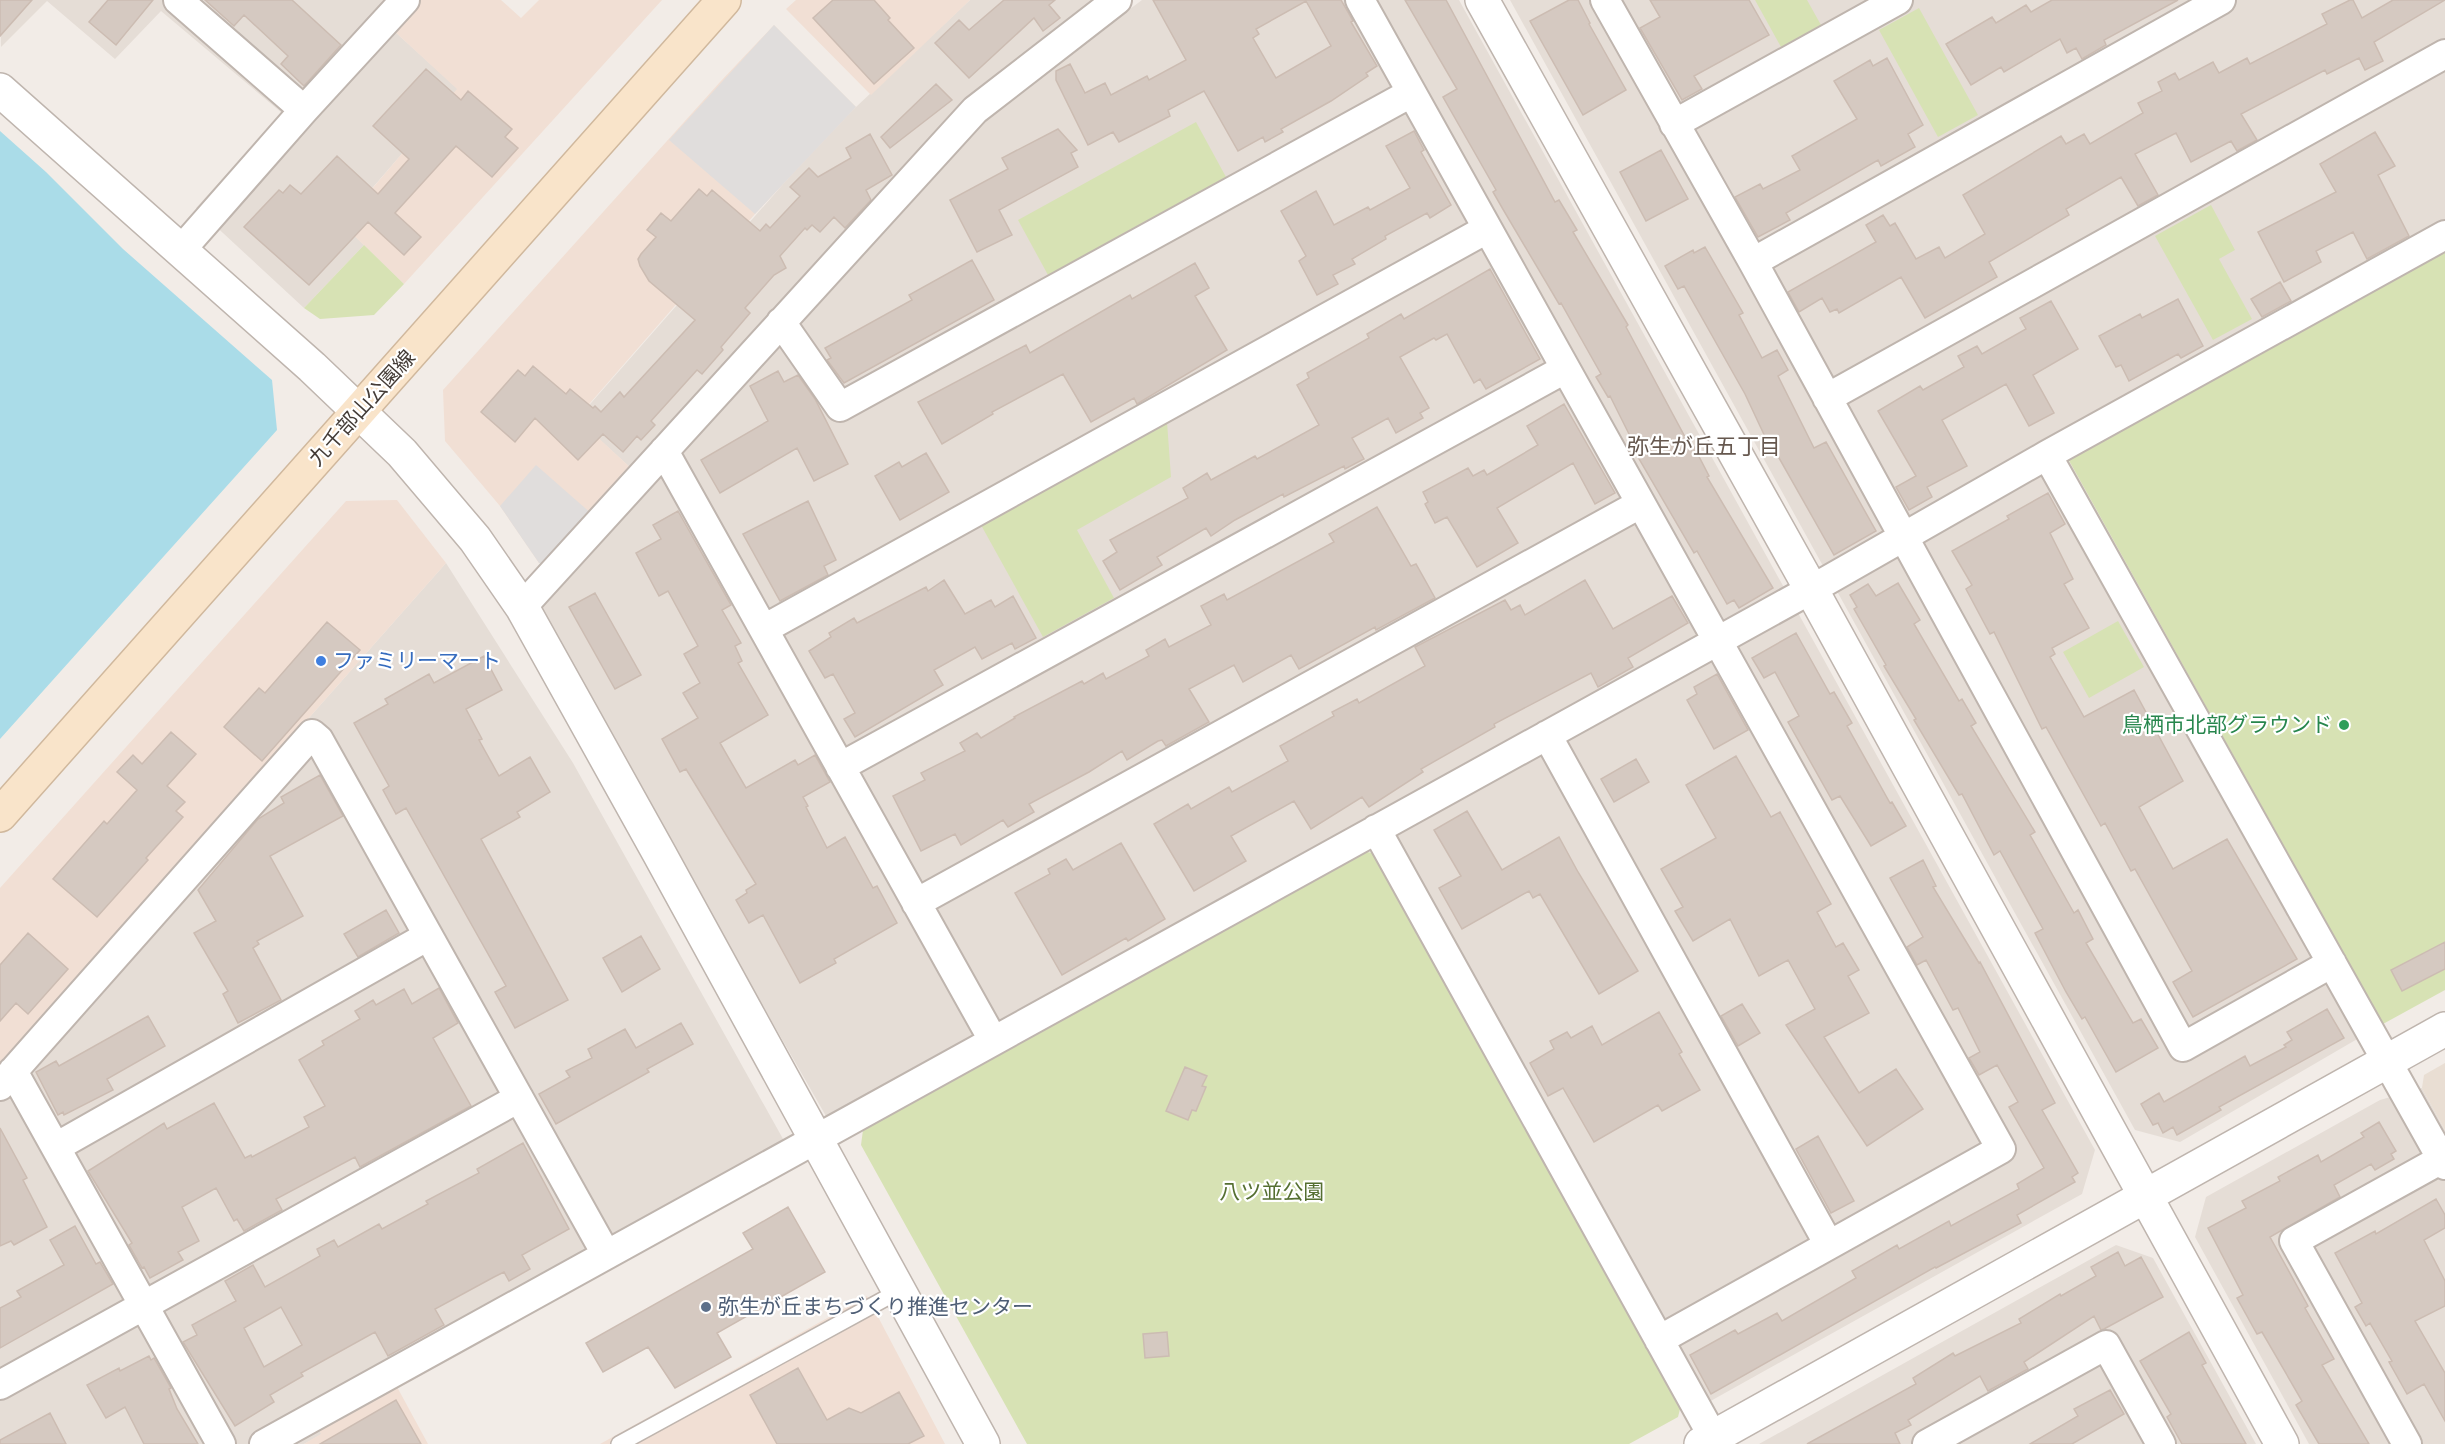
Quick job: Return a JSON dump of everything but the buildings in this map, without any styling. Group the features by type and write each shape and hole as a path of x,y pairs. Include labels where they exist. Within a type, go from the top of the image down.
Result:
{"main road":[{"name":"九千部山公園線","path":"0,815 724,0"}],"street":[{"path":"178,0 304,110"},
{"path":"181,250 304,110 405,0"},
{"path":"522,607 975,110 1117,0"},
{"path":"1360,0 2001,1149 1659,1340"},
{"path":"1482,0 1811,589 2282,1444"},
{"path":"1605,0 1753,262 2183,1047 2332,963"},
{"path":"1674,124 1898,0"},
{"path":"1753,262 2221,0"},
{"path":"1827,398 2445,54"},
{"path":"0,90 312,367 402,453 475,539 522,607 983,1444"},
{"path":"781,322 840,407 1411,93"},
{"path":"764,629 1487,229"},
{"path":"264,1444 1811,589 2047,455 2445,235"},
{"path":"840,767 1565,369"},
{"path":"664,451 993,1040"},
{"path":"2047,455 2443,1162 2294,1241 2407,1444"},
{"path":"916,903 1640,504"},
{"path":"221,1444 56,1147 7,1078 312,734 319,740 606,1254"},
{"path":"1547,735 1829,1245"},
{"path":"1376,829 1659,1340 1710,1442 2445,1029"},
{"path":"56,1147 428,936"},
{"path":"0,1385 519,1098"},
{"path":"1927,1444 2106,1345 2161,1444"}],"lane":[{"path":"619,1444 899,1291"}],"shaded area":[{"path":"0,0 421,0 393,30 458,89 342,223 364,245 304,308 196,208 282,113 161,11 115,59 47,1 1,47"},
{"path":"421,0 501,0 521,18 539,0 662,0 404,284 342,224 457,89 393,30"},
{"path":"796,0 970,0 871,95 786,9"},
{"path":"970,0 1096,0 634,471 577,419 806,158 856,107"},
{"path":"1142,0 1459,0 2095,1150 2082,1194 1707,1403 1376,817 830,1123 536,610 972,127"},
{"path":"1510,0 2445,0 2445,249 2067,457 2383,1024 2180,1142 2135,1130"},
{"path":"774,25 856,107 755,214 577,418 634,471 539,563 500,506 445,441 443,390"},
{"path":"774,25 856,107 755,214 669,140"},
{"path":"536,465 593,515 548,566 539,563 500,506"},
{"path":"397,500 446,563 0,1067 0,888 346,501"},
{"path":"446,563 573,763 797,1164 318,1429 322,1434 304,1444 0,1444 0,1067"},
{"path":"2445,1063 2445,1130 2422,1088 2424,1075"},
{"path":"2422,1088 2445,1130 2445,1444 2309,1444 2195,1237 2206,1197 2380,1100"},
{"path":"2116,1245 2153,1258 2256,1444 1759,1444"},
{"path":"867,1296 945,1444 600,1444"},
{"path":"396,1385 428,1444 304,1444 321,1434 318,1428"}],"green space":[{"path":"1755,0 1807,0 1821,25 1781,47"},
{"path":"1919,8 1978,115 1938,137 1879,30"},
{"path":"1196,122 1226,177 1048,275 1018,220"},
{"path":"2211,205 2235,250 2219,259 2252,319 2213,340 2155,236"},
{"path":"364,245 404,284 374,315 320,319 304,308"},
{"name":"鳥栖市北部グラウンド","path":"2445,249 2445,990 2383,1024 2067,457"},
{"path":"1167,422 1171,477 1077,530 1114,598 1043,637 981,525"},
{"path":"2118,621 2144,667 2089,698 2063,652"},
{"name":"八ツ並公園","path":"1361,851 1373,853 1681,1405 1678,1417 1629,1444 1027,1444 861,1145 863,1130"}],"water":[{"path":"0,131 46,172 123,249 272,380 277,430 0,739"}],"place":[{"name":"ファミリーマート","path":"321,661"},
{"name":"鳥栖市北部グラウンド","path":"2344,725"},
{"name":"弥生が丘まちづくり推進センター","path":"706,1307"}],"district":[{"name":"弥生が丘五丁目","path":"1704,446"}]}
